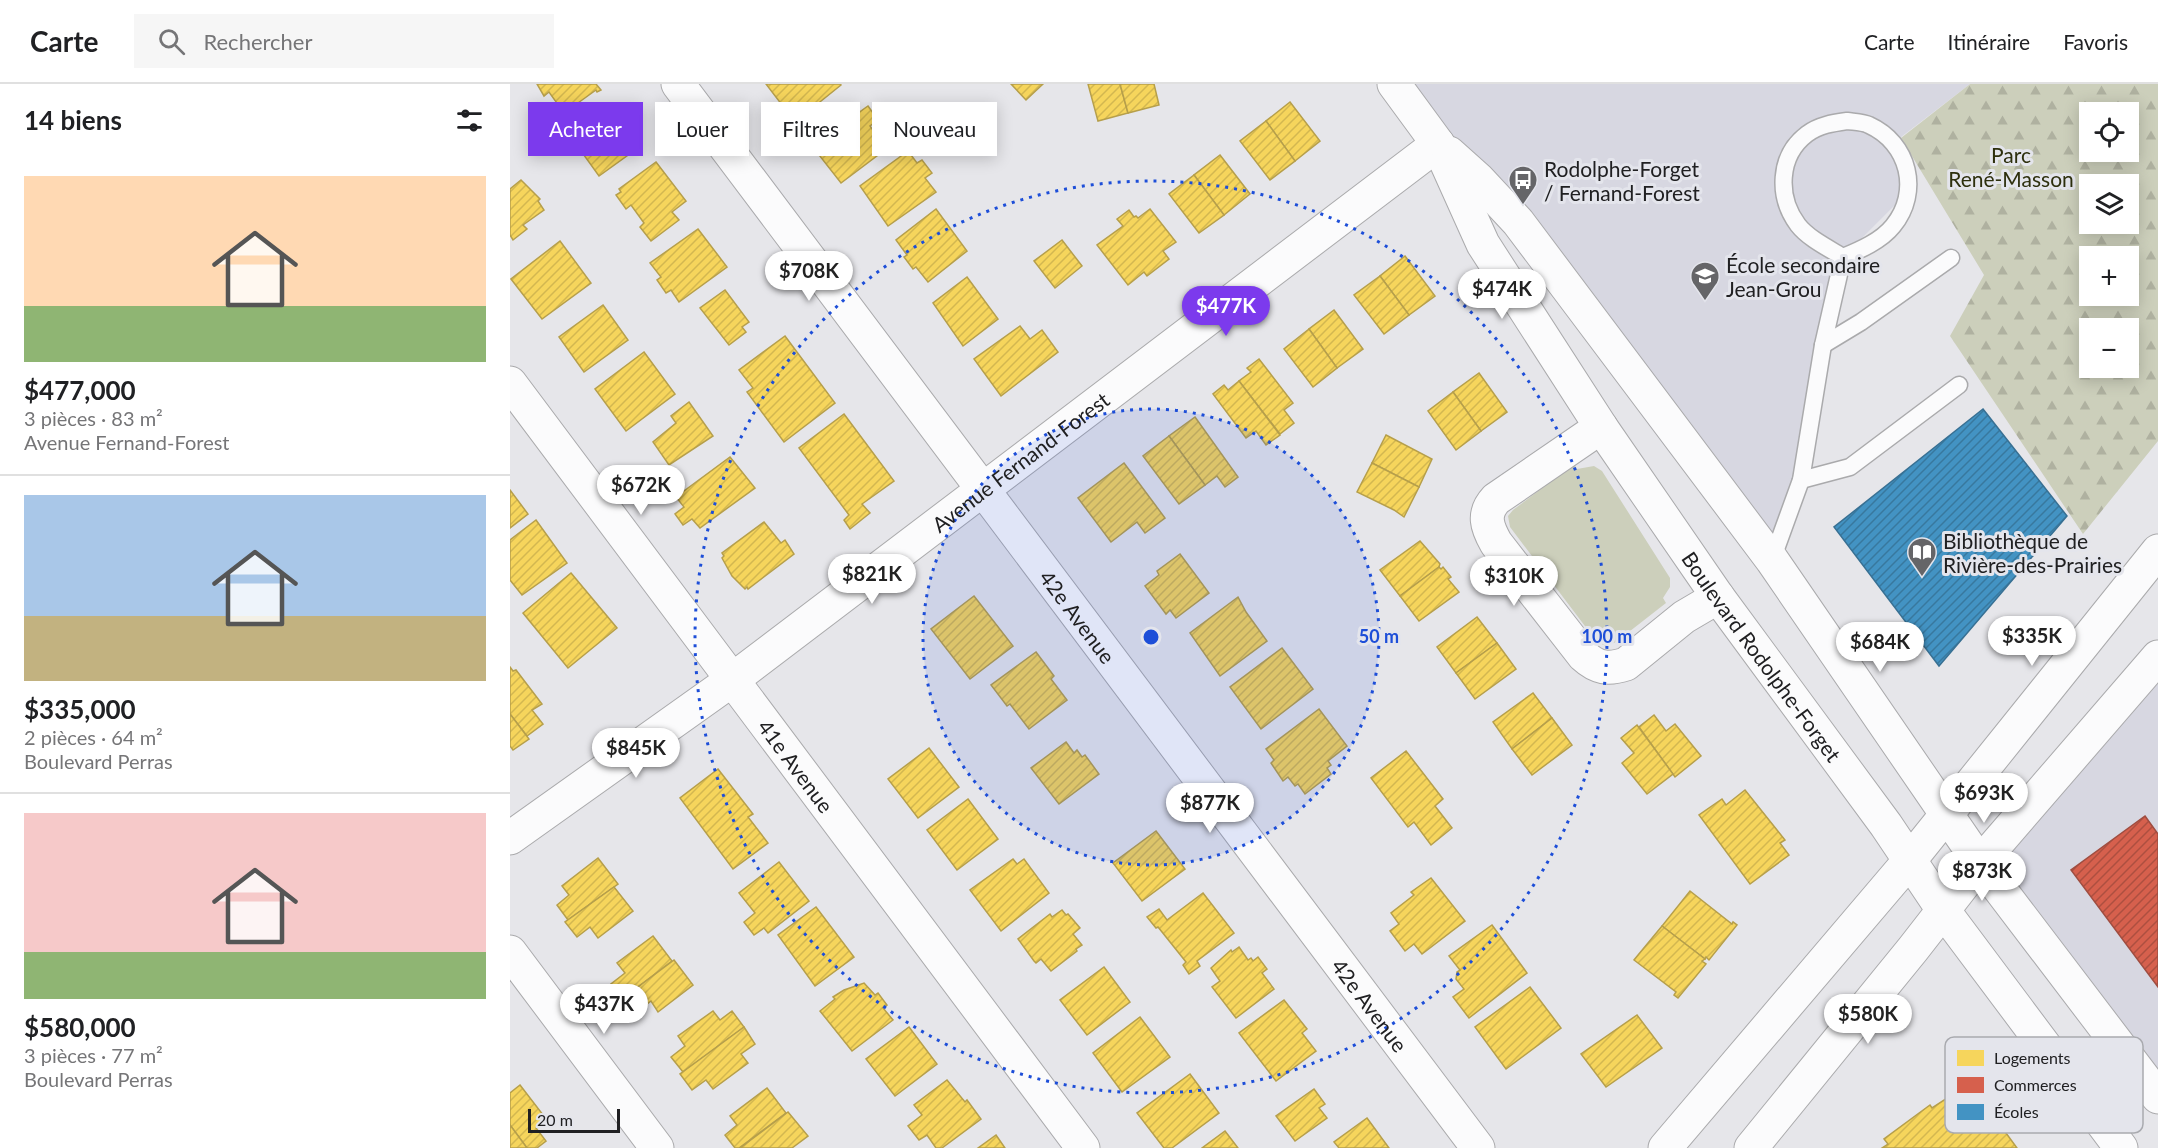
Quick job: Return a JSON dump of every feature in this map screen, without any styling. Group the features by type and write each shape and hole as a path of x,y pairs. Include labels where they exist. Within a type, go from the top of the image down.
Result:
{"street":[{"name":"42e Avenue","path":"678,84 1478,1148"},
{"name":"Boulevard Rodolphe-Forget","path":"1394,84 1438,144 1483,244 1601,427 1718,597 1910,860 1943,910 2038,1037"},
{"name":"Avenue Fernand-Forest","path":"510,838 732,680 1438,144"},
{"name":"Boulevard Rodolphe-Forget","path":"1438,144 1478,179 1518,222 1772,560 1980,863 2112,1037"},
{"name":"41e Avenue","path":"510,383 1083,1148"},
{"path":"1601,427 1496,499 1489,507 1487,517 1489,531 1496,543 1584,656 1593,665 1604,668 1616,668 1626,664 1684,617 1718,597"},
{"path":"1665,1148 1910,860 2158,551"},
{"path":"1751,1148 1980,863 2158,657"},
{"path":"510,952 650,1145"},
{"name":"Boulevard Rodolphe-Forget","path":"2143,1077 2158,1097"},
{"name":"Boulevard Rodolphe-Forget","path":"2110,1133 2121,1148"}],"lane":[{"path":"1846,121 1868,124 1886,135 1900,151 1908,170 1909,191 1904,211 1892,227 1859,251 1843,257 1800,227 1788,210 1783,189 1784,168 1793,149 1807,134 1826,124 1846,121"},
{"path":"1772,560 1801,480 1823,345 1843,257"},
{"path":"1823,345 1861,322 1952,258"},
{"path":"1801,480 1850,467 1959,385"}],"shaded area":[{"name":"École secondaire Jean-Grou","path":"1393,84 1970,84 1901,137 1909,191 1843,257 1801,480 1772,560"},
{"path":"2158,650 2158,1097 2143,1077 2143,1037 2112,1037 1980,863"}],"green space":[{"name":"Parc René-Masson","path":"1970,84 2158,84 2158,441 2083,534 1950,336 1984,275 1901,138"},
{"path":"1574,464 1577,469 1594,466 1602,471 1670,578 1670,587 1663,598 1666,603 1616,642 1606,646 1597,642 1510,527 1508,516"}],"building: Logements":[{"path":"537,84 596,84 601,90 597,92 596,90 579,102 556,102 549,92 544,96"},
{"path":"766,84 841,85 820,102 780,102"},
{"path":"1011,84 1043,84 1026,100"},
{"path":"1088,84 1120,84 1128,113 1098,121"},
{"path":"1120,84 1154,84 1159,105 1128,113"},
{"path":"1290,102 1320,141 1295,161 1266,121"},
{"path":"868,106 872,112 870,126 872,129 872,156 877,156 841,183 820,156 860,156 860,112"},
{"path":"1266,121 1295,161 1270,180 1240,141"},
{"path":"1220,155 1250,194 1224,215 1194,175"},
{"path":"585,156 627,156 599,176"},
{"path":"901,156 912,156 917,163 922,160 932,173 925,178 936,192 888,226 860,186"},
{"path":"656,162 686,201 672,212 679,220 651,241 640,227 644,223 631,205 626,209 616,195 621,192 619,189"},
{"path":"1194,175 1224,215 1199,233 1169,194"},
{"path":"521,180 540,199 538,201 544,210 523,225 527,229 513,240 510,235 510,189"},
{"path":"936,209 967,251 928,282 916,267 913,269 904,257 907,255 896,240"},
{"path":"1150,209 1176,242 1163,251 1169,259 1147,276 1144,272 1128,285 1097,245 1123,226 1117,219 1129,210 1134,217 1138,218"},
{"path":"698,229 727,267 679,302 671,290 666,293 657,280 661,277 650,263"},
{"path":"1062,240 1082,266 1055,288 1034,261"},
{"path":"560,241 591,283 542,319 511,279"},
{"path":"1405,256 1435,296 1409,315 1380,276"},
{"path":"1380,276 1409,315 1384,334 1354,295"},
{"path":"967,277 998,319 963,346 933,303"},
{"path":"725,290 749,322 742,327 746,332 729,345 700,308"},
{"path":"603,305 628,340 584,372 559,337"},
{"path":"1334,310 1363,349 1337,368 1309,329"},
{"path":"1020,326 1030,339 1042,330 1058,352 1001,396 974,359"},
{"path":"1309,329 1337,368 1313,387 1284,349"},
{"path":"785,336 835,403 784,442 747,392 753,388 739,370"},
{"path":"644,352 675,394 626,431 595,389"},
{"path":"1259,359 1293,403 1284,410 1294,423 1280,434 1239,381 1251,372 1247,368"},
{"path":"1479,373 1507,412 1481,431 1453,392"},
{"path":"1239,381 1280,435 1266,445 1256,431 1246,438 1213,394 1224,385 1228,390"},
{"path":"1453,392 1481,431 1456,450 1428,411"},
{"path":"689,402 713,436 669,465 653,442 676,423 671,416"},
{"path":"844,414 894,481 862,504 870,513 850,529 844,520 849,515 799,448"},
{"path":"1195,417 1238,477 1225,487 1217,476 1205,485 1169,436"},
{"path":"1386,435 1432,459 1419,487 1372,463"},
{"path":"1169,436 1205,485 1179,504 1143,456"},
{"path":"730,457 755,488 700,528 692,519 683,525 675,514 684,507 676,497"},
{"path":"1124,463 1165,518 1145,533 1137,522 1111,542 1078,498"},
{"path":"1372,463 1419,487 1404,517 1357,492"},
{"path":"510,490 528,514 510,528"},
{"path":"536,520 567,563 522,595 510,580 510,540"},
{"path":"764,522 781,543 785,540 794,554 745,589 732,576 722,558 724,556 722,553"},
{"path":"1420,541 1440,564 1439,567 1400,596 1380,570"},
{"path":"1180,554 1209,593 1176,618 1170,610 1166,614 1145,586 1159,575 1157,571"},
{"path":"1439,567 1441,569 1443,567 1451,577 1448,579 1459,592 1419,621 1400,596"},
{"path":"571,573 617,628 568,668 523,613"},
{"path":"974,596 1013,646 970,679 931,629"},
{"path":"1238,597 1267,641 1220,676 1190,633"},
{"path":"1477,617 1497,643 1456,673 1437,647"},
{"path":"1497,643 1516,669 1475,699 1456,673"},
{"path":"1282,648 1313,689 1261,729 1230,687"},
{"path":"1036,652 1054,676 1051,679 1067,700 1029,729 1010,704 1007,706 991,685"},
{"path":"510,667 513,671 516,670 542,704 532,710 543,724 527,736 510,714"},
{"path":"1533,693 1552,718 1512,749 1493,722"},
{"path":"1319,709 1347,746 1328,761 1331,765 1327,768 1331,774 1305,794 1298,784 1295,786 1288,777 1283,781 1271,763 1274,760 1266,749"},
{"path":"510,714 529,739 513,750 510,746"},
{"path":"1654,715 1666,731 1675,724 1701,756 1675,777 1639,727"},
{"path":"1552,718 1572,745 1532,775 1512,749"},
{"path":"1637,725 1673,774 1647,794 1622,763 1634,753 1621,738"},
{"path":"1066,742 1074,753 1077,750 1082,757 1085,755 1099,774 1059,804 1031,768"},
{"path":"929,748 959,787 918,818 888,779"},
{"path":"1406,751 1443,799 1435,806 1452,828 1431,845 1414,822 1408,827 1371,778"},
{"path":"718,769 753,814 748,817 768,843 733,869 680,798"},
{"path":"1745,790 1785,840 1780,843 1789,855 1750,884 1699,815 1722,799 1726,805"},
{"path":"968,799 998,839 957,870 927,830"},
{"path":"1156,831 1185,869 1142,901 1113,863"},
{"path":"598,858 618,884 568,920 557,905 569,895 562,886"},
{"path":"1013,859 1017,864 1024,859 1049,893 1001,931 970,890"},
{"path":"779,862 809,901 768,933 764,928 754,935 744,922 755,913 739,893"},
{"path":"1431,878 1465,921 1422,954 1414,944 1405,951 1390,931 1399,924 1391,913 1414,895 1411,892"},
{"path":"614,887 633,911 598,938 590,927 577,937 565,922"},
{"path":"1690,891 1732,924 1733,922 1737,925 1709,960 1662,926"},
{"path":"1203,893 1234,933 1197,961 1200,966 1189,974 1183,965 1186,962 1147,917 1159,909 1167,920"},
{"path":"816,907 854,957 815,986 778,935"},
{"path":"1062,910 1080,928 1073,934 1082,945 1051,971 1041,959 1036,963 1018,939 1050,914 1052,917"},
{"path":"1492,925 1527,973 1469,1018 1453,997 1464,989 1456,979 1457,972 1460,970 1449,956"},
{"path":"1662,926 1705,959 1702,961 1706,964 1678,998 1674,995 1676,992 1634,960"},
{"path":"653,936 672,961 622,999 611,984 625,973 617,963"},
{"path":"1239,947 1248,960 1251,958 1253,961 1258,957 1267,969 1262,973 1274,989 1236,1018 1212,987 1220,981 1211,968 1231,950 1232,952"},
{"path":"674,960 693,985 658,1012 651,1001 638,1011 626,996"},
{"path":"1104,967 1130,1002 1087,1035 1060,1000"},
{"path":"864,983 875,995 878,993 887,1005 883,1008 893,1020 852,1051 820,1011 835,999 833,997 844,990"},
{"path":"1530,987 1561,1028 1506,1069 1475,1027"},
{"path":"1284,1000 1307,1029 1302,1033 1316,1051 1276,1081 1239,1033"},
{"path":"713,1011 720,1020 732,1011 744,1027 683,1072 671,1057 685,1046 678,1036"},
{"path":"1637,1015 1662,1048 1606,1087 1581,1054"},
{"path":"1140,1017 1170,1057 1122,1092 1093,1053"},
{"path":"744,1027 755,1044 741,1054 748,1063 713,1089 706,1080 692,1090 680,1074"},
{"path":"909,1027 937,1064 895,1096 866,1059"},
{"path":"1190,1074 1219,1113 1172,1148 1164,1148 1137,1113"},
{"path":"947,1080 965,1102 967,1100 981,1119 942,1148 936,1148 927,1135 919,1140 908,1126 922,1115 914,1105"},
{"path":"520,1085 547,1120 536,1128 546,1141 537,1148 527,1148 510,1125 510,1093"},
{"path":"767,1088 786,1113 739,1148 735,1148 725,1135 737,1125 730,1116"},
{"path":"1314,1089 1325,1104 1319,1108 1327,1118 1295,1141 1276,1116"},
{"path":"1945,1099 1945,1133 2006,1133 2017,1148 1882,1148 1888,1144 1884,1139 1930,1105 1932,1108"},
{"path":"788,1112 808,1136 792,1148 740,1148"},
{"path":"1367,1118 1389,1148 1339,1148 1334,1142"},
{"path":"510,1125 527,1148 510,1148"},
{"path":"1225,1131 1238,1148 1202,1148"},
{"path":"996,1135 1005,1148 978,1148"}],"building: Commerces":[{"path":"2145,816 2158,834 2158,987 2071,870"}],"building: Écoles":[{"path":"1983,409 2067,516 1939,666 1834,527"}],"place":[{"name":"Rodolphe-Forget / Fernand-Forest","path":"1523,206"},
{"name":"École secondaire Jean-Grou","path":"1705,302"},
{"name":"Bibliothèque de Rivière-des-Prairies","path":"1922,578"}]}
